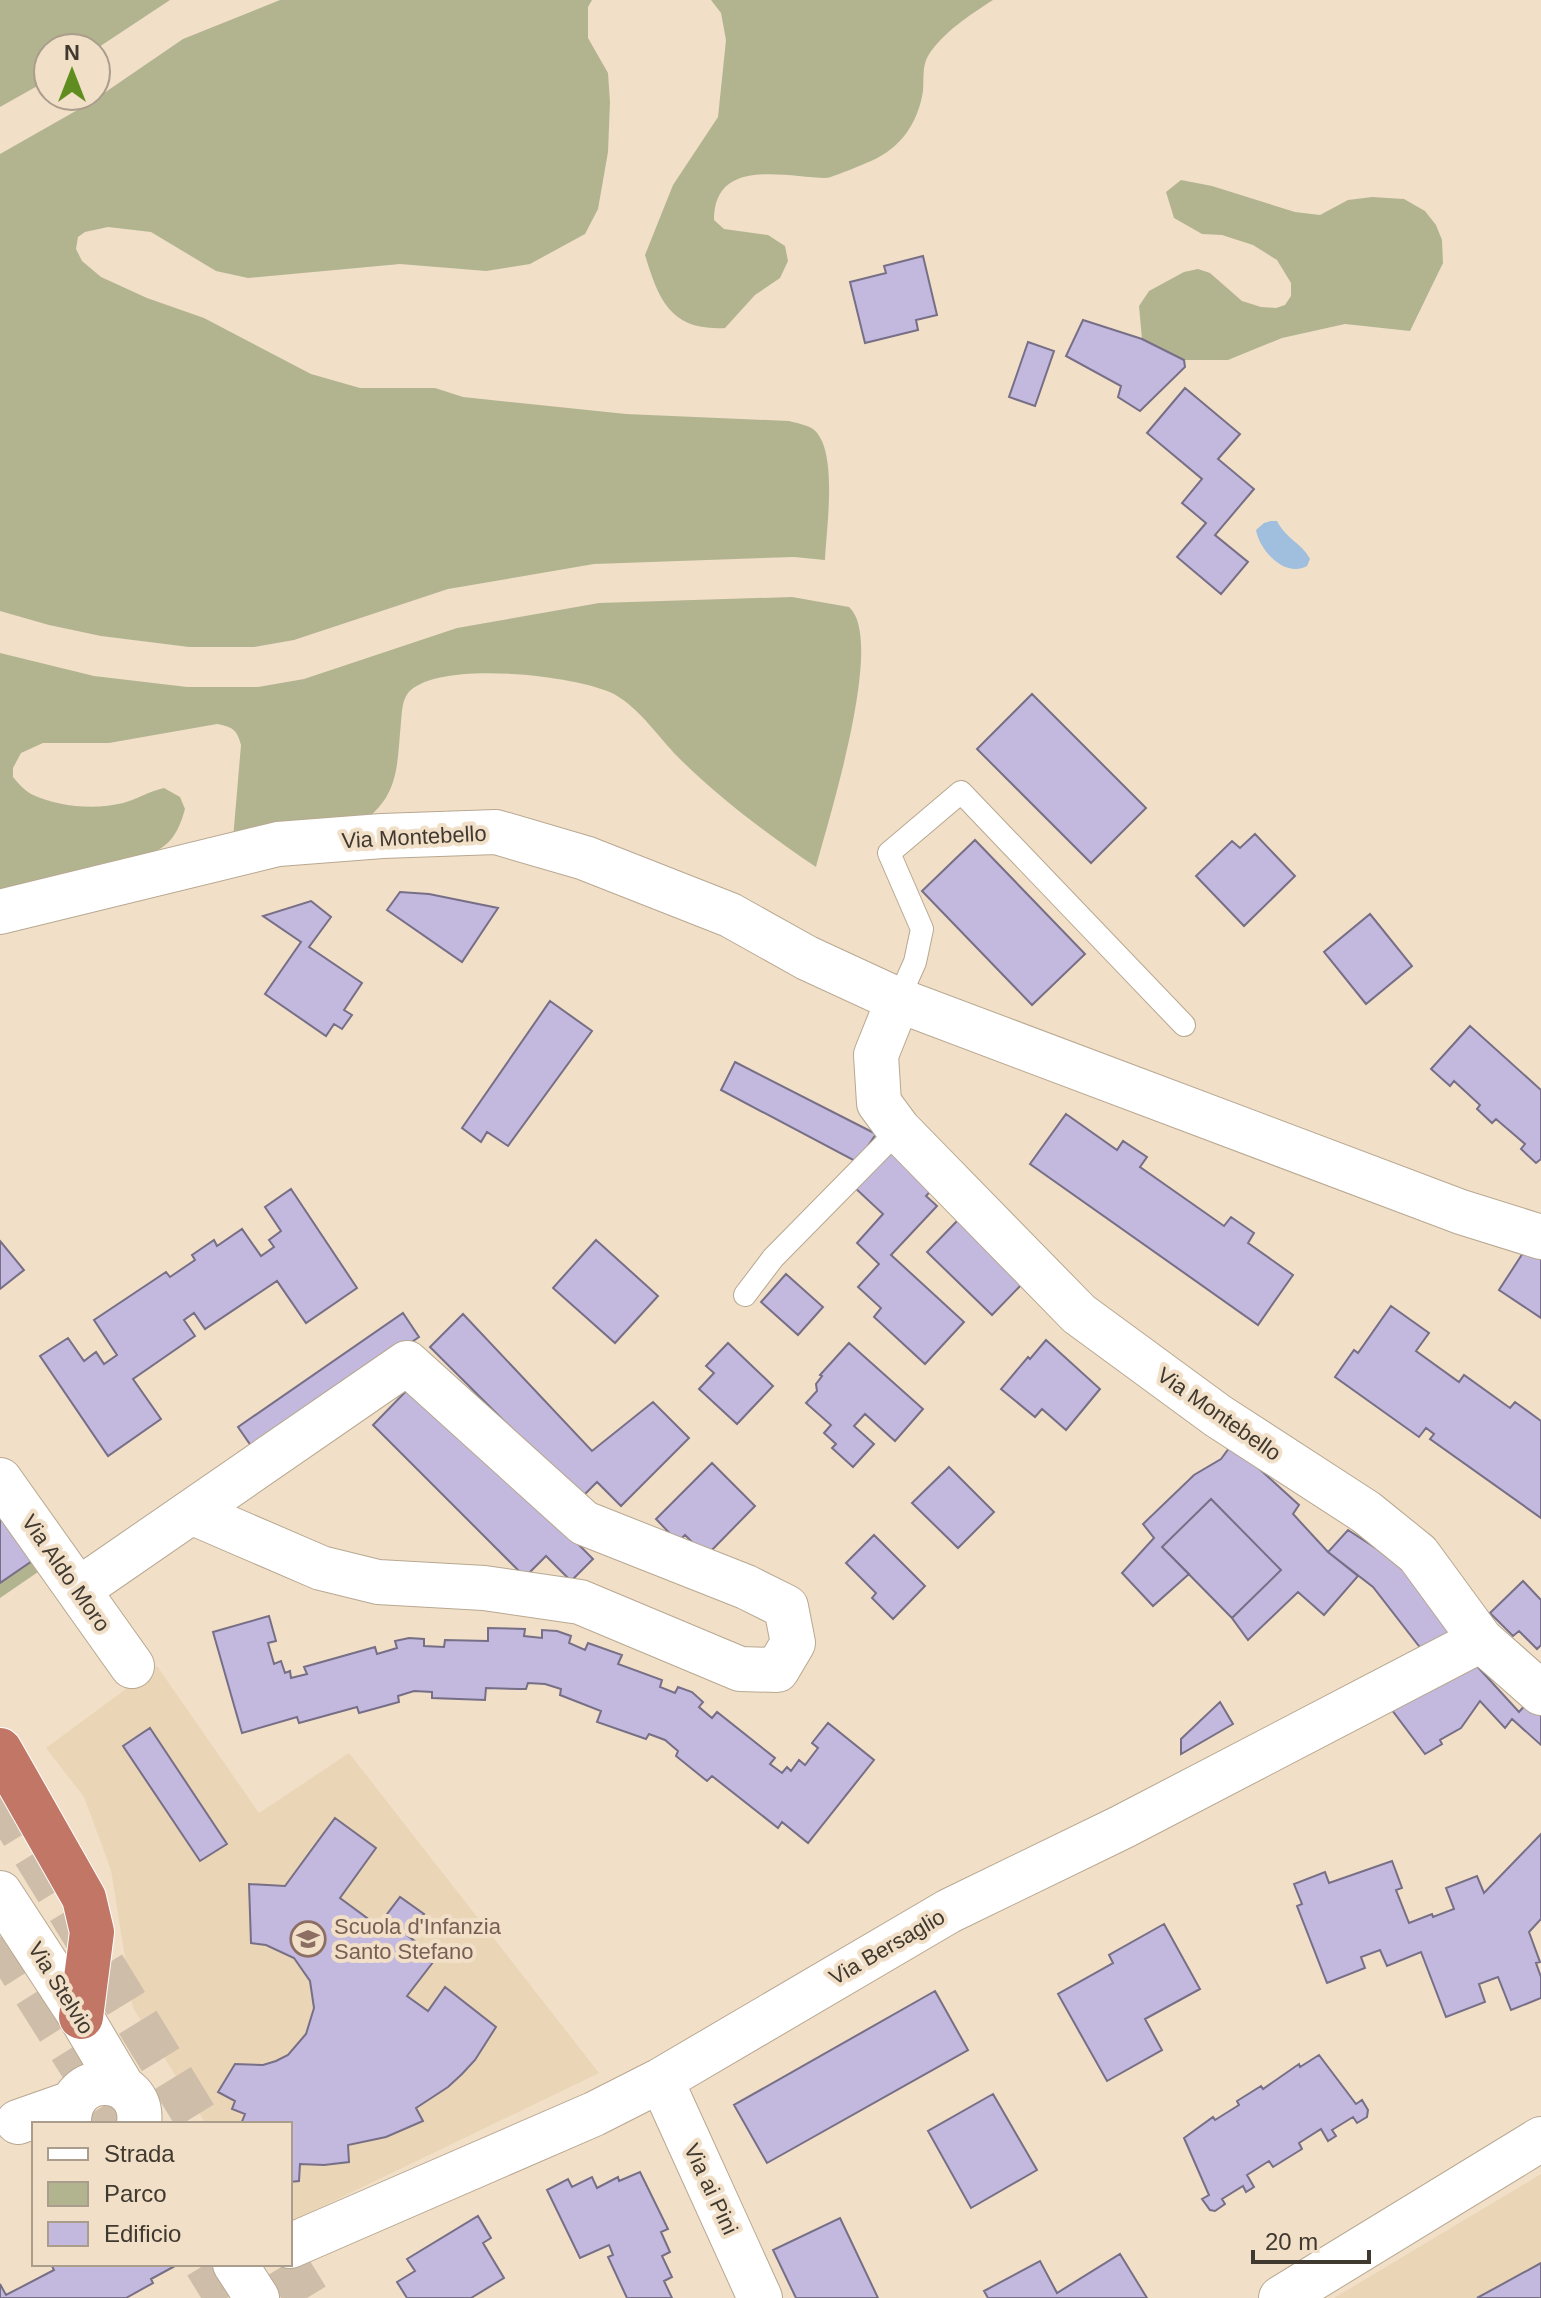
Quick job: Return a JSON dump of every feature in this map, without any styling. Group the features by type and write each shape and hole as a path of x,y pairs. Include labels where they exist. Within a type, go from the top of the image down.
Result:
{"highway":[{"path":"0,1750 84,1898 92,1932 88,2030"}],"street":[{"name":"Via Montebello","path":"0,912 278,844 496,832 585,858 730,915 807,958 898,1000 1447,1206 1541,1237"},
{"name":"Via Montebello","path":"898,1000 876,1055 879,1103 899,1130 1079,1314 1218,1416 1366,1512 1418,1554 1481,1640 1541,1693"},
{"path":"78,1590 191,1512 407,1363 584,1523 746,1587 786,1607 793,1643 777,1670 740,1669 580,1602 484,1588 378,1582 321,1568 191,1512"},
{"name":"Via Aldo Moro","path":"0,1480 132,1666"},
{"name":"Via Bersaglio","path":"292,2245 594,2114 661,2080 949,1911 1122,1827 1481,1640"},
{"name":"Via Stelvio","path":"0,1893 88,2030 111,2108"},
{"name":"Via ai Pini","path":"661,2080 760,2298"},
{"path":"17,2123 111,2108"},
{"path":"1281,2298 1541,2139"}],"lane":[{"name":"Via Montebello","path":"898,1000 915,962 922,929 889,853 961,792 1184,1025"},
{"path":"745,1295 773,1258 899,1130"}],"shaded area":[{"name":"Scuola d'Infanzia Santo Stefano","path":"157,1666 259,1813 349,1753 599,2073 292,2221 292,2122 205,2122 133,2008 111,1870 84,1797 46,1748"},
{"path":"1541,2174 1541,2298 1334,2298"}],"green space":[{"path":"0,0 170,0 112,38 112,32 32,32 32,89 0,107"},
{"path":"280,0 592,0 588,7 588,38 608,73 610,102 608,152 598,209 585,234 530,264 486,271 400,264 248,278 216,271 151,232 108,227 85,232 78,237 76,249 82,261 101,277 147,298 204,318 311,374 360,388 435,388 463,397 626,414 789,421 808,426 821,439 826,454 829,491 825,560 794,557 594,564 448,589 294,640 254,647 189,647 101,636 0,611 0,154 74,112 112,112 112,88 183,39"},
{"path":"711,0 993,0 966,18 934,47 926,60 917,114 899,142 882,156 826,178 755,175 739,179 726,187 717,200 714,220 724,229 768,235 785,246 788,261 780,278 755,295 725,328 692,324 670,310 656,286 645,255 673,185 718,117 726,40 721,13"},
{"path":"1181,180 1212,186 1295,212 1320,215 1348,200 1372,197 1404,199 1425,211 1436,225 1442,240 1443,263 1410,331 1345,324 1282,338 1228,360 1184,360 1142,339 1139,306 1149,291 1184,272 1198,269 1210,273 1242,301 1276,308 1285,305 1291,296 1291,283 1277,260 1253,245 1222,235 1202,234 1174,218 1166,192"},
{"path":"792,597 849,607 859,625 861,655 851,732 816,867 714,791 642,716 614,694 596,687 540,676 476,673 447,676 423,683 408,693 403,707 397,764 391,788 365,820 343,826 233,839 241,745 236,732 222,725 109,743 43,743 21,753 13,768 13,777 28,792 42,798 77,806 101,806 128,802 164,788 180,797 185,809 172,838 150,855 109,870 0,897 0,653 94,676 187,687 258,687 304,679 457,628 599,603"},
{"path":"32,1561 38,1572 0,1598 0,1583"}],"water":[{"path":"1277,521 1307,554 1310,559 1307,566 1291,569 1268,554 1256,530"}],"building":[{"path":"923,256 937,315 916,320 918,330 865,343 850,282 886,273 884,266"},
{"path":"1083,320 1142,339 1184,360 1185,367 1140,411 1118,397 1121,386 1066,356"},
{"path":"1028,342 1054,351 1035,406 1009,397"},
{"path":"1185,388 1240,434 1218,459 1254,489 1215,535 1248,562 1221,594 1177,557 1206,523 1182,503 1202,479 1147,433"},
{"path":"1032,694 1146,808 1091,863 977,749"},
{"path":"1255,834 1295,876 1244,926 1196,876 1232,841 1240,848"},
{"path":"975,840 1085,954 1032,1005 922,891"},
{"path":"400,892 429,894 498,908 462,962 387,910"},
{"path":"311,901 331,917 309,947 362,983 344,1010 352,1015 342,1029 334,1024 326,1036 265,994 301,942 263,916"},
{"path":"1370,914 1412,966 1366,1004 1324,952"},
{"path":"550,1001 592,1031 508,1146 487,1132 481,1142 462,1128"},
{"path":"1470,1026 1541,1090 1541,1159 1536,1163 1521,1149 1525,1144 1496,1119 1492,1123 1477,1109 1480,1105 1454,1081 1450,1086 1431,1069"},
{"path":"735,1062 876,1134 857,1162 721,1090"},
{"path":"1066,1114 1117,1150 1123,1141 1147,1157 1140,1167 1224,1226 1231,1217 1254,1233 1248,1243 1293,1275 1258,1325 1030,1164"},
{"path":"892,1143 937,1184 926,1196 937,1206 891,1255 964,1322 925,1364 874,1317 881,1308 858,1287 879,1264 857,1243 883,1214 853,1186"},
{"path":"291,1189 357,1288 306,1323 277,1281 205,1329 194,1313 184,1320 195,1336 133,1379 161,1419 108,1456 40,1356 68,1338 84,1361 96,1352 104,1364 117,1355 94,1320 166,1272 170,1277 195,1260 192,1255 214,1240 217,1246 242,1229 261,1256 274,1247 269,1240 281,1231 265,1207"},
{"path":"958,1220 1023,1283 992,1315 927,1252"},
{"path":"1532,1239 1541,1245 1541,1318 1499,1290"},
{"path":"596,1240 658,1296 615,1343 553,1288"},
{"path":"0,1241 24,1270 0,1289"},
{"path":"786,1274 823,1307 798,1335 761,1302"},
{"path":"1391,1306 1429,1333 1416,1351 1459,1382 1464,1375 1510,1408 1515,1402 1541,1421 1541,1518 1430,1439 1434,1434 1426,1428 1419,1437 1335,1377 1354,1350 1358,1353"},
{"path":"403,1313 419,1337 254,1450 238,1427"},
{"path":"463,1314 592,1451 653,1402 689,1438 621,1506 597,1482 581,1498 430,1347"},
{"path":"1046,1340 1100,1389 1066,1430 1042,1409 1035,1417 1001,1389"},
{"path":"728,1343 773,1386 737,1424 699,1389 714,1373 706,1366"},
{"path":"849,1343 923,1409 895,1441 865,1414 854,1426 874,1444 853,1467 832,1448 836,1444 824,1433 831,1425 806,1403 817,1391 820,1375"},
{"path":"416,1381 593,1559 571,1581 546,1556 525,1577 373,1425"},
{"path":"1232,1444 1299,1505 1293,1514 1328,1552 1358,1576 1324,1615 1298,1592 1248,1640 1232,1618 1281,1570 1211,1499 1162,1547 1189,1574 1153,1606 1122,1573 1154,1538 1143,1524 1194,1475 1221,1459"},
{"path":"712,1463 755,1506 706,1556 685,1535 678,1542 656,1519"},
{"path":"949,1467 994,1512 958,1548 912,1503"},
{"path":"1211,1499 1281,1570 1232,1618 1162,1547"},
{"path":"0,1515 32,1561 0,1583"},
{"path":"1348,1530 1391,1558 1440,1603 1456,1631 1422,1650 1373,1587 1328,1552"},
{"path":"874,1535 925,1586 893,1619 872,1598 876,1593 846,1563"},
{"path":"1523,1581 1541,1600 1541,1645 1537,1649 1519,1631 1513,1636 1490,1613"},
{"path":"269,1616 276,1641 268,1643 274,1664 281,1661 285,1673 290,1671 291,1678 307,1674 304,1667 375,1647 377,1654 397,1648 395,1641 409,1638 424,1639 424,1646 444,1647 445,1640 488,1641 488,1628 525,1629 524,1636 542,1638 542,1630 557,1631 571,1636 569,1643 585,1650 588,1643 622,1655 618,1664 662,1680 660,1687 675,1693 678,1687 692,1692 703,1702 699,1707 712,1718 717,1712 775,1758 770,1764 782,1773 787,1767 791,1771 799,1760 805,1765 818,1748 812,1743 828,1723 874,1760 808,1843 782,1822 778,1828 712,1776 707,1781 676,1756 678,1751 665,1740 649,1734 646,1739 597,1722 601,1711 560,1695 561,1689 545,1684 528,1683 526,1689 486,1688 485,1700 432,1698 432,1692 414,1691 398,1696 399,1702 359,1713 357,1707 299,1723 297,1717 242,1733 213,1632"},
{"path":"1475,1664 1519,1712 1535,1694 1541,1699 1541,1745 1512,1719 1505,1728 1480,1701 1461,1728 1440,1740 1442,1744 1425,1754 1392,1710"},
{"path":"1220,1702 1233,1724 1181,1754 1181,1739"},
{"path":"150,1728 227,1844 200,1861 123,1746"},
{"path":"335,1818 376,1848 340,1898 378,1926 400,1897 424,1914 408,1936 437,1957 407,1996 428,2011 445,1987 496,2027 462,2074 416,2108 423,2121 386,2137 348,2145 349,2162 300,2164 299,2181 292,2182 292,2122 242,2122 245,2114 232,2109 235,2101 218,2092 235,2064 263,2065 276,2061 288,2055 306,2034 314,2008 310,1981 294,1958 266,1945 251,1943 249,1884 285,1886"},
{"path":"1541,1834 1541,1919 1529,1932 1540,1962 1536,1963 1541,1977 1541,1998 1511,2010 1498,1977 1479,1984 1485,2002 1446,2017 1421,1952 1387,1966 1380,1950 1361,1957 1365,1968 1327,1983 1297,1906 1302,1904 1294,1884 1325,1872 1329,1883 1392,1861 1402,1888 1396,1890 1409,1923 1454,1909 1446,1888 1477,1876 1484,1893"},
{"path":"1164,1924 1200,1989 1145,2019 1162,2050 1107,2081 1058,1994 1113,1963 1109,1955"},
{"path":"935,1991 968,2050 767,2163 734,2105"},
{"path":"1319,2055 1356,2104 1362,2100 1368,2110 1367,2117 1357,2123 1353,2117 1332,2130 1336,2136 1328,2141 1321,2129 1299,2143 1302,2149 1273,2167 1269,2161 1247,2175 1254,2187 1246,2192 1243,2186 1222,2199 1225,2204 1215,2211 1210,2210 1202,2199 1209,2195 1184,2138 1213,2117 1215,2120 1239,2105 1237,2101 1261,2086 1263,2089 1299,2064 1300,2067"},
{"path":"993,2094 1037,2170 971,2208 928,2131"},
{"path":"640,2172 668,2229 661,2232 670,2252 662,2256 672,2277 664,2281 672,2298 627,2298 608,2257 613,2255 609,2245 580,2258 547,2190 568,2179 572,2187 592,2177 597,2188 618,2177 619,2181"},
{"path":"478,2216 491,2238 483,2243 504,2278 471,2298 407,2298 397,2282 415,2271 407,2259"},
{"path":"840,2218 878,2298 796,2298 773,2250"},
{"path":"1120,2254 1147,2298 988,2298 984,2291 1040,2261 1057,2293"},
{"path":"1541,2263 1541,2298 1477,2298"},
{"path":"52,2266 175,2266 126,2298 0,2298 0,2284 6,2295 54,2270"}],"tunnel":[{"path":"0,1797 199,2122"},
{"path":"0,1937 117,2122"},
{"path":"207,2266 227,2298"},
{"path":"287,2266 307,2298"}],"place":[{"name":"Scuola d'Infanzia Santo Stefano","path":"308,1939"}]}
